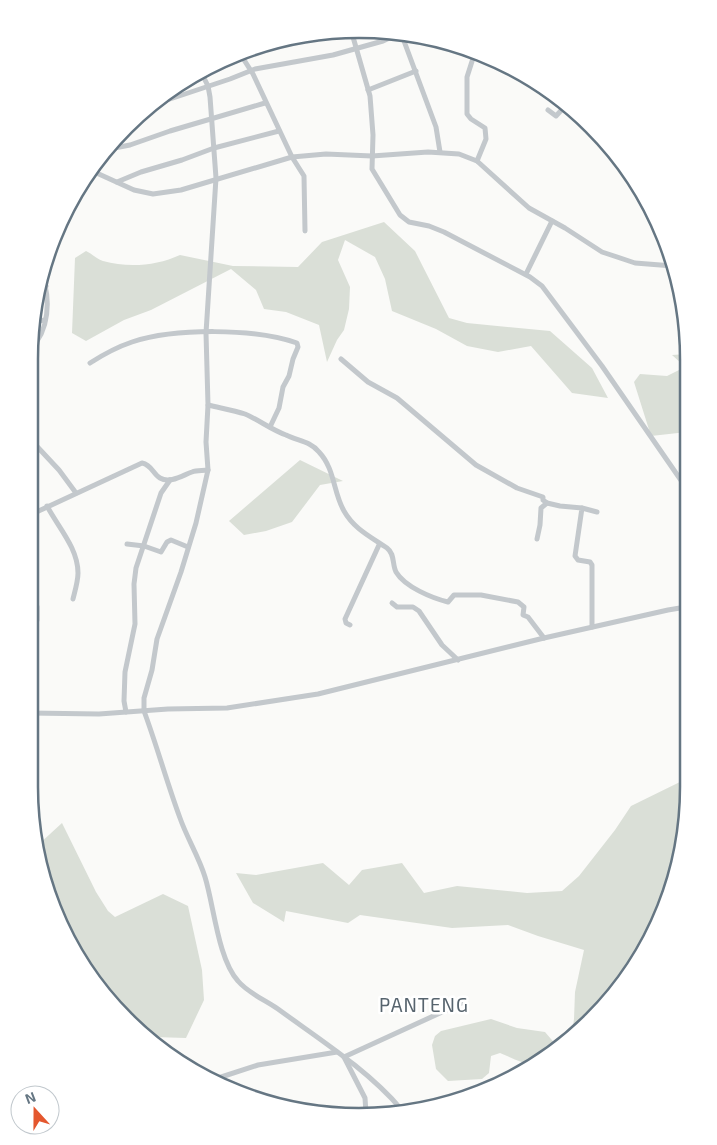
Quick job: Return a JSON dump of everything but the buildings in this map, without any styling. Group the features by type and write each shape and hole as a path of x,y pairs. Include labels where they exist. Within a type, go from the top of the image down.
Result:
{"street":[{"path":"353,38 368,90 372,121 371,163 374,175 386,190 395,207 404,219 444,232 526,274 542,286 602,366 680,478"},
{"path":"171,99 251,70 325,57 388,39"},
{"path":"404,41 436,127 440,152"},
{"path":"244,59 259,86 265,103 292,157 304,176 306,231"},
{"path":"473,59 467,77 467,114 485,128 487,135 477,161"},
{"path":"368,90 416,71"},
{"path":"204,78 208,86 212,118 216,178 206,333 208,405 206,442 208,470 196,523 157,639 152,670 144,698 144,711 178,813 206,879 216,925 234,977 243,987 268,1002 363,1072 397,1105"},
{"path":"117,148 265,103"},
{"path":"548,110 556,116 561,110"},
{"path":"117,182 214,148 279,131"},
{"path":"97,173 134,190 153,194 180,190 292,157 326,154 372,156 440,152 459,154 477,161 522,202 602,252 635,263 666,265"},
{"path":"526,274 552,221"},
{"path":"38,341 45,320 47,306 46,286"},
{"path":"40,321 45,320"},
{"path":"90,363 116,348 134,341 176,334 227,332 258,334 297,344 297,351 289,376 283,387 279,408 270,427"},
{"path":"341,359 368,382 397,398 476,465 517,488 543,497 543,500 547,503 597,512"},
{"path":"208,405 246,415 285,435 308,443 320,452 328,465 339,501 346,515 356,528 388,548 396,573 420,592 429,597 448,602 454,595 468,594 518,602 524,607 523,615 528,617 544,638"},
{"path":"38,448 59,470 76,494"},
{"path":"38,511 142,463 147,464 160,478 170,480 198,470 208,470"},
{"path":"126,712 124,702 125,672 135,624 134,584 136,568 161,493 170,480"},
{"path":"537,539 541,508 547,503"},
{"path":"47,506 75,555 78,575 73,599"},
{"path":"582,508 575,556 578,560 590,562 592,565 592,627"},
{"path":"127,544 144,546 161,552 167,542 172,540 188,547"},
{"path":"350,625 344,619 379,544"},
{"path":"392,603 397,607 413,607 419,611 442,645 458,660"},
{"path":"38,713 100,714 227,708 318,694 544,638 680,608"},
{"path":"344,1058 464,1002"},
{"path":"222,1077 258,1065 337,1052"},
{"path":"344,1058 365,1098 366,1108"}],"shaded area":[{"path":"384,222 415,251 449,318 467,323 550,331 592,368 608,398 572,393 531,346 498,352 467,346 436,329 392,311 385,279 375,257 345,240 338,260 350,287 349,309 344,330 327,362 319,325 286,312 264,309 256,290 231,269 151,310 124,320 86,341 72,333 75,258 86,251 103,261 122,265 152,264 180,255 233,266 298,267 322,242"},
{"path":"680,354 680,362 672,355"},
{"path":"680,370 680,433 651,436 634,382 640,374 667,376"},
{"path":"300,460 343,481 320,485 292,522 266,531 244,535 229,521"},
{"path":"680,782 677,828 669,870 655,909 636,947 613,982 573,1025 575,992 584,950 508,925 452,928 360,915 348,923 286,911 284,922 253,903 236,873 256,875 323,863 349,885 362,870 402,863 424,893 457,886 527,893 562,891 579,876 631,806"},
{"path":"62,823 96,892 108,911 115,917 163,894 188,906 202,970 204,1000 186,1038 158,1037 117,998 104,982 81,947 62,909 48,870 42,841"},
{"path":"491,1019 517,1028 545,1032 553,1042 522,1062 500,1053 491,1056 489,1073 482,1079 448,1081 436,1069 432,1045 435,1036 441,1031"}],"district":[{"name":"PANTENG","path":"424,1005"}]}
